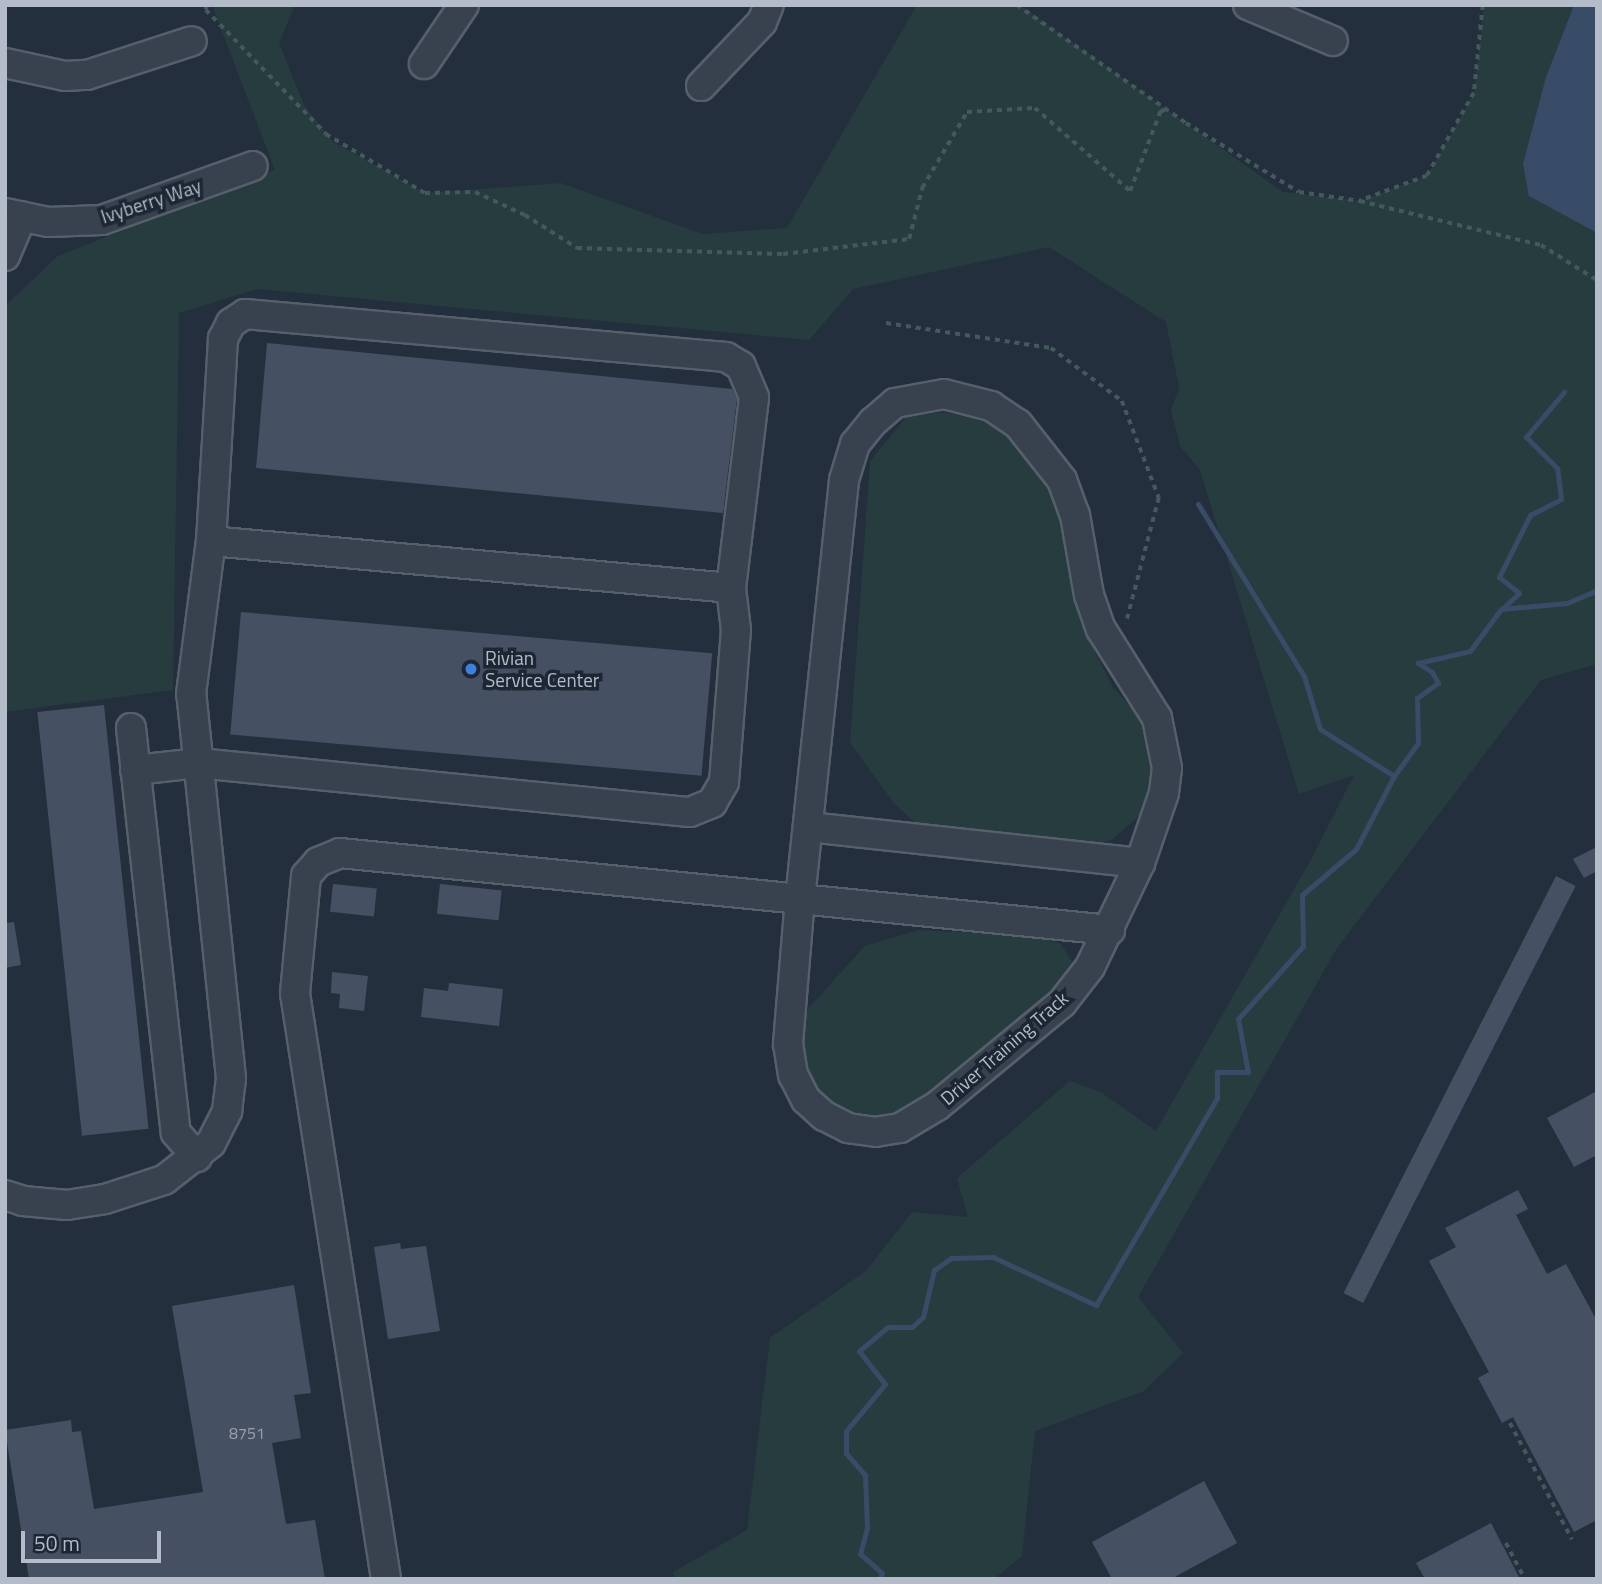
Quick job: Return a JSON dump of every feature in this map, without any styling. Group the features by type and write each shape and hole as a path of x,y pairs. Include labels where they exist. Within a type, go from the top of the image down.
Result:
{"street":[{"path":"424,64 464,5"},
{"path":"701,86 762,22 769,5"},
{"path":"1248,5 1333,41"},
{"path":"5,63 65,76 87,75 192,41"},
{"name":"Ivyberry Way","path":"14,215 48,222 102,220 253,166"},
{"path":"5,256 15,242 14,215"},
{"path":"5,1195 46,1205 105,1199 164,1180 197,1157 211,1143 227,1111 231,1078 198,763 191,694 211,541 223,339 231,323 245,314 276,314 726,357 741,366 754,397 731,588 736,631 724,782 712,803 690,812 198,763 135,770"},
{"name":"Driver Training Track","path":"944,394 969,398 1018,424 1040,447 1062,480 1075,515 1089,595 1117,660 1157,718 1165,744 1164,793 1140,863 1090,967 1062,1003 937,1106 900,1128 876,1132 848,1128 824,1116 806,1100 793,1075 788,1044 800,900 844,480 855,444 895,403 944,394"},
{"path":"211,541 731,588"},
{"path":"131,728 176,1133 197,1157"},
{"path":"808,827 1140,863"},
{"path":"386,1579 301,1053 295,993 306,876 318,862 340,853 1110,930"}],"path":[{"path":"207,5 206,10 326,134 425,193 475,192 525,215 577,248 783,254 909,239 922,188 967,112 1035,108 1130,191 1160,112 1166,109"},
{"path":"1017,5 1166,109 1299,192 1360,201 1541,245 1597,280"},
{"path":"1360,201 1427,176 1474,93 1483,5"},
{"path":"886,323 1051,348 1122,401 1159,498 1117,660"},
{"path":"1510,1423 1572,1539"},
{"path":"1506,1543 1525,1579"}],"green space":[{"path":"212,5 295,5 279,43 304,105 333,142 425,193 561,183 702,234 787,228 917,5 1020,5 1283,192 1360,201 1427,176 1474,93 1484,5 1574,5 1546,77 1529,196 1597,233 1597,664 1541,680 1337,948 1138,1297 1183,1353 1144,1391 1035,1431 1022,1556 994,1579 675,1579 673,1572 747,1530 770,1338 866,1271 912,1212 968,1217 957,1178 1070,1081 1102,1093 1156,1131 1312,858 1354,775 1299,794 1200,470 1180,446 1171,410 1179,388 1166,322 1049,247 853,289 809,340 257,289 179,313 173,690 5,712 5,306 58,256 275,170"},
{"path":"942,412 992,422 1042,474 1068,526 1081,623 1112,686 1146,725 1155,774 1143,812 1112,840 1075,847 920,827 894,803 850,743 870,461 906,417"},
{"path":"918,930 1037,936 1061,944 1073,963 1062,987 908,1107 879,1119 847,1116 821,1098 808,1073 801,1044 805,1012 865,946"}],"water":[{"path":"1574,5 1597,5 1597,233 1529,196 1523,164 1546,77"}],"building":[{"path":"267,343 732,389 737,399 723,513 256,468"},
{"path":"241,612 712,653 701,776 230,735"},
{"path":"104,705 149,1129 82,1136 37,712"},
{"path":"1597,847 1597,871 1584,878 1573,859"},
{"path":"1556,876 1576,886 1363,1303 1344,1293"},
{"path":"333,884 377,889 374,916 330,912"},
{"path":"440,884 502,890 499,920 437,914"},
{"path":"14,922 21,965 5,968 5,923"},
{"path":"332,972 368,976 364,1011 339,1008 340,994 331,993"},
{"path":"449,983 503,989 499,1026 421,1017 424,988 448,991"},
{"path":"1597,1091 1597,1155 1574,1167 1547,1118"},
{"path":"1518,1190 1528,1209 1516,1215 1547,1274 1566,1264 1597,1321 1597,1520 1574,1532 1513,1417 1502,1423 1478,1378 1489,1372 1429,1261 1456,1247 1445,1228"},
{"path":"400,1243 401,1249 426,1246 440,1331 388,1339 374,1247"},
{"path":"294,1285 311,1393 294,1395 301,1438 272,1443 286,1524 315,1520 325,1579 29,1579 5,1430 71,1420 72,1432 81,1431 94,1509 203,1492 172,1306"},
{"path":"1204,1481 1237,1543 1171,1579 1112,1579 1092,1542"},
{"path":"1491,1523 1520,1579 1425,1579 1416,1563"}],"waterway":[{"path":"1503,608 1519,593 1499,577 1530,515 1561,499 1557,468 1526,437 1564,392"},
{"path":"1198,504 1304,676 1320,729 1394,776"},
{"path":"880,1579 882,1573 860,1554 867,1527 865,1475 846,1453 846,1431 885,1384 859,1351 888,1327 912,1327 923,1317 934,1270 951,1258 993,1257 1096,1305 1217,1098 1217,1072 1248,1072 1238,1019 1303,946 1302,895 1356,849 1394,776 1418,743 1417,698 1438,683 1432,672 1418,663 1470,651 1501,609 1567,603 1597,590"}],"place":[{"name":"Rivian Service Center","path":"471,669"}]}
